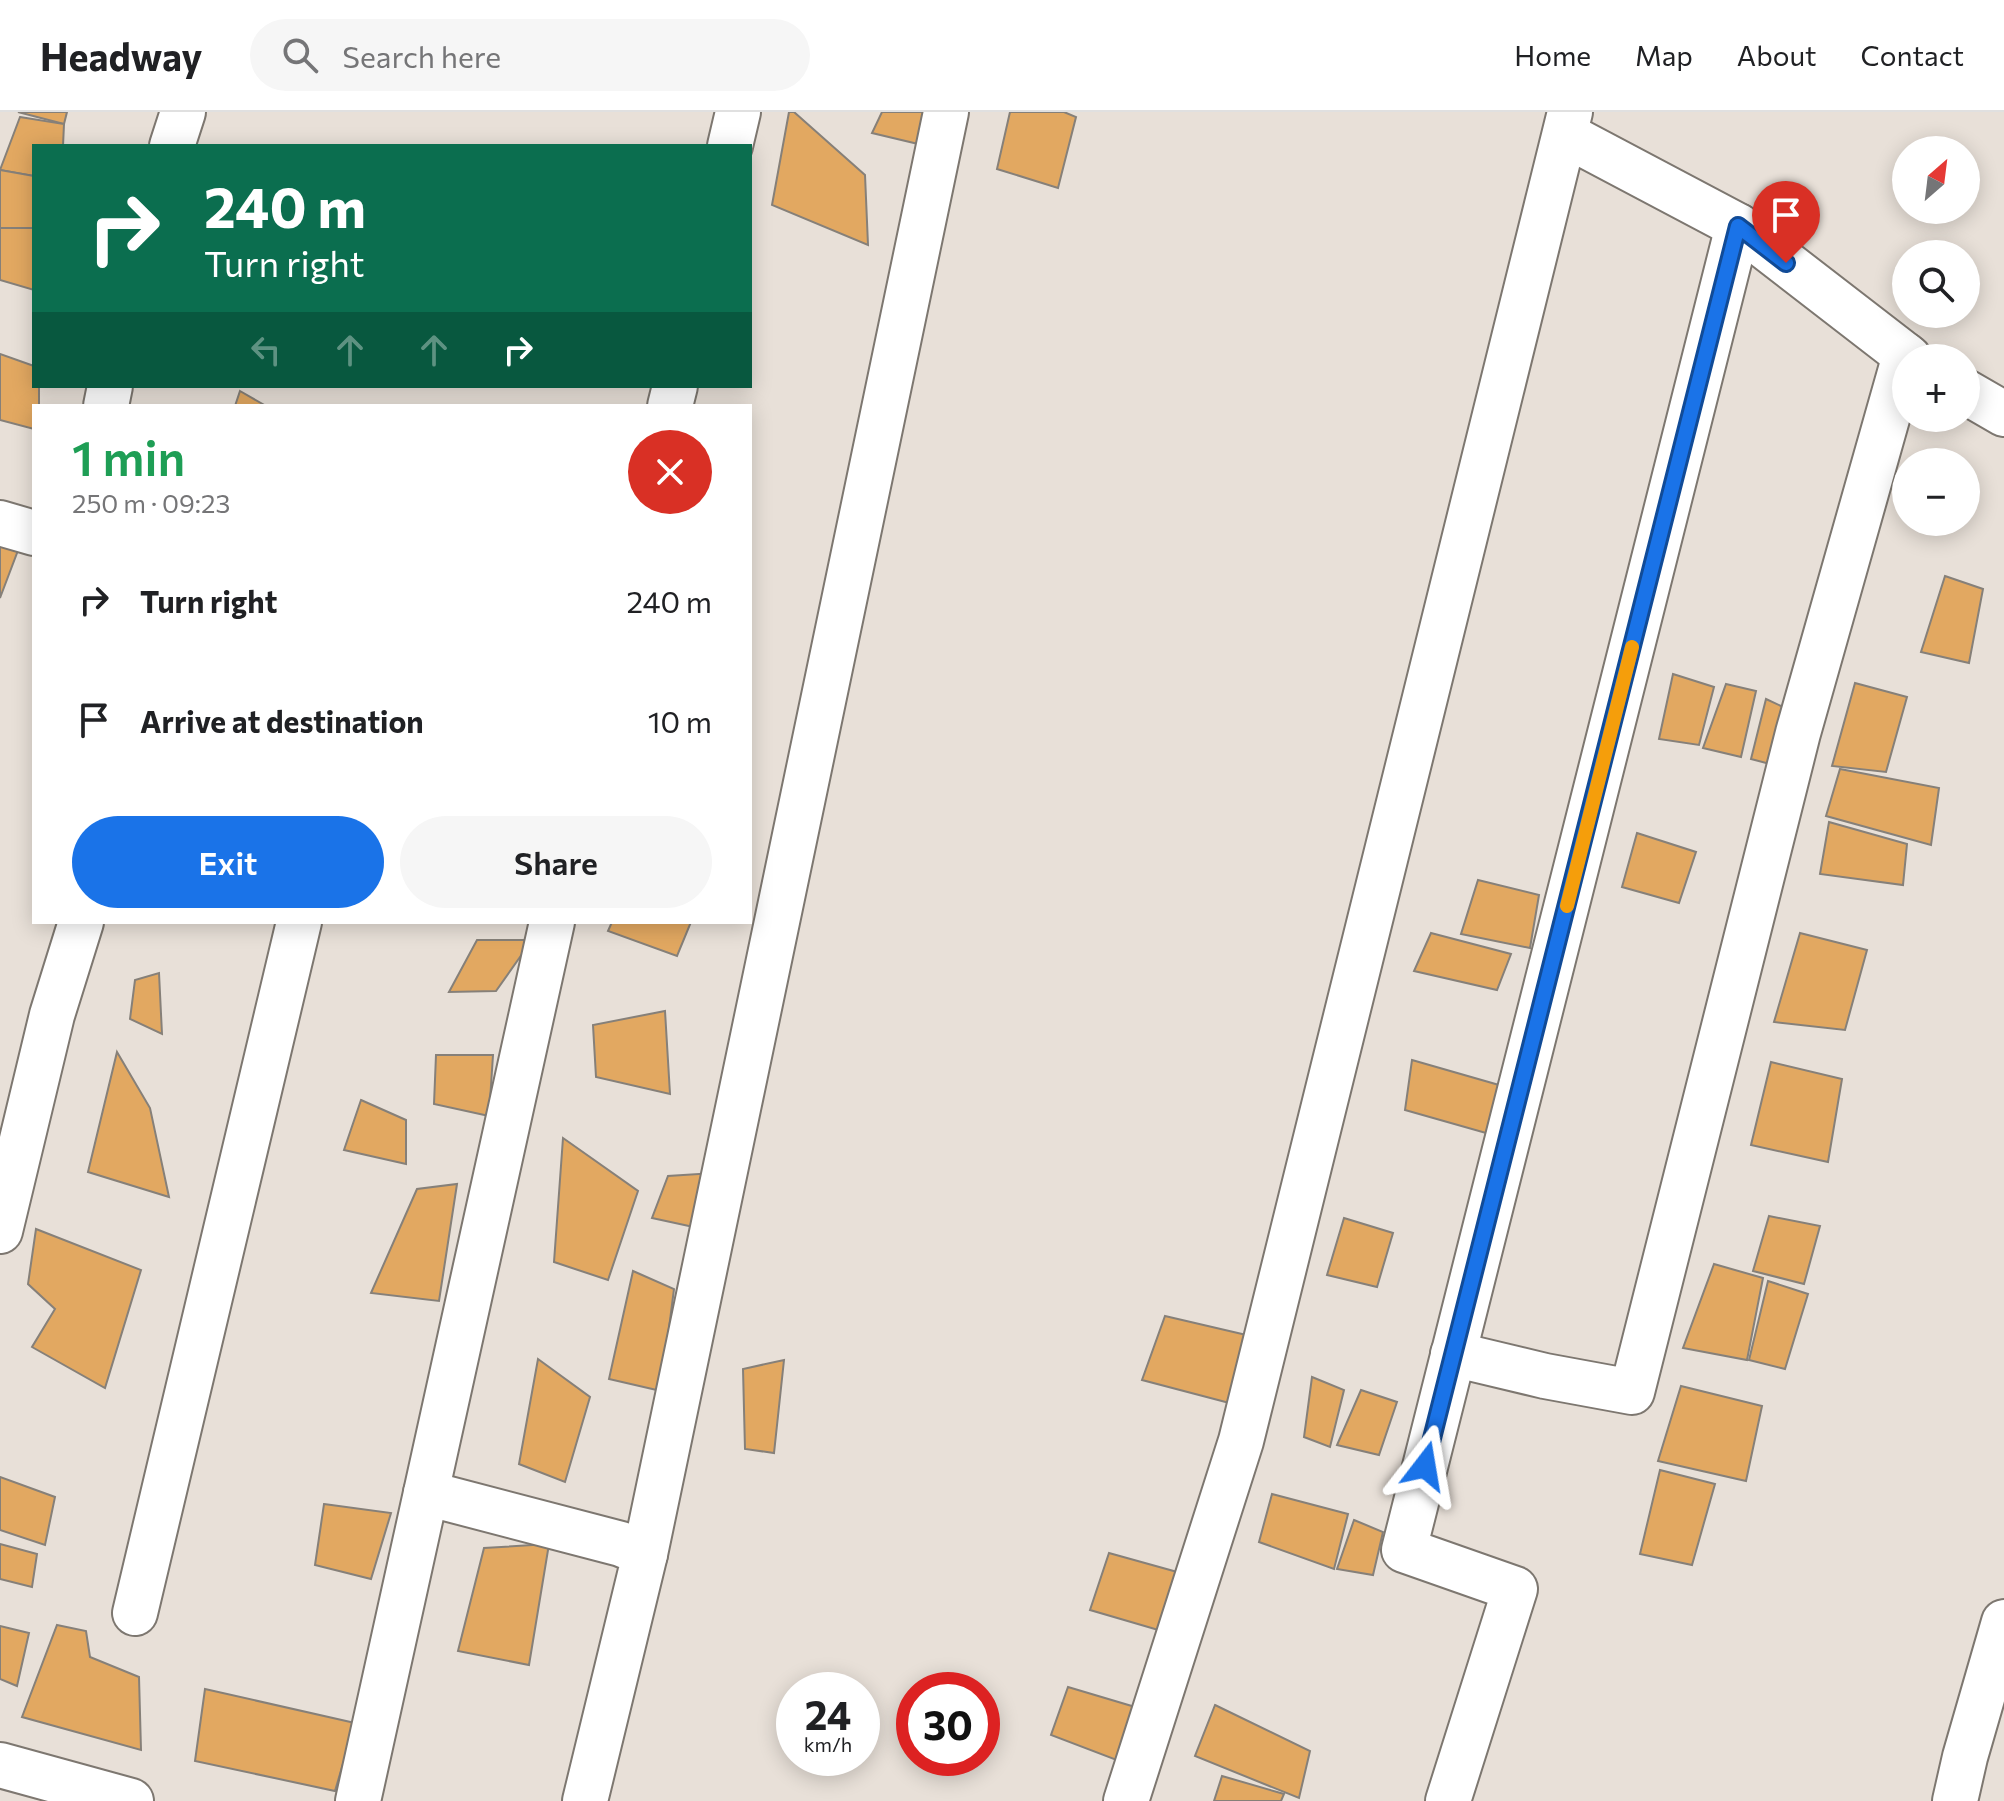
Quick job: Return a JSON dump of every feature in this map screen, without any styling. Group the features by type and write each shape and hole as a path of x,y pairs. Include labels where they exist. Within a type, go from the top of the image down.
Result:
{"street":[{"path":"173,144 183,112"},
{"path":"730,144 738,112"},
{"path":"585,1801 645,1554 946,112"},
{"path":"1126,1801 1241,1441 1568,123 1738,226 1892,345"},
{"path":"1448,1801 1515,1589 1404,1550 1738,226"},
{"path":"1980,400 2004,414"},
{"path":"1453,1354 1545,1376 1632,1392 1798,733 1892,409"},
{"path":"0,523 32,532"},
{"path":"0,1231 52,1015 80,924"},
{"path":"135,1613 299,924"},
{"path":"358,1801 552,924"},
{"path":"426,1493 621,1544 645,1554"},
{"path":"1955,1801 2004,1622"},
{"path":"0,1765 131,1801"}],"building":[{"path":"18,112 67,112 64,124"},
{"path":"789,112 794,112 865,175 868,245 772,205"},
{"path":"882,112 963,112 956,153 872,133"},
{"path":"1010,112 1064,112 1076,117 1058,188 997,169"},
{"path":"20,117 64,124 63,144 32,144 32,176 0,170"},
{"path":"0,170 32,176 32,228 0,228"},
{"path":"0,228 32,228 32,289 0,280"},
{"path":"0,354 32,365 32,388 39,388 39,404 32,404 32,428 0,420"},
{"path":"240,391 263,404 236,404"},
{"path":"0,538 20,545 0,598"},
{"path":"1945,576 1983,589 1969,663 1921,652"},
{"path":"1673,674 1714,687 1699,745 1659,739"},
{"path":"1855,683 1907,697 1886,772 1832,766"},
{"path":"1726,684 1756,691 1741,757 1703,748"},
{"path":"1766,699 1794,712 1789,769 1751,759"},
{"path":"1840,769 1939,788 1931,845 1826,816"},
{"path":"1829,822 1907,844 1903,885 1820,874"},
{"path":"1637,833 1696,852 1679,903 1622,887"},
{"path":"1478,880 1539,895 1530,948 1461,934"},
{"path":"611,924 690,924 677,956 608,931"},
{"path":"1431,933 1511,954 1497,990 1414,971"},
{"path":"1800,933 1867,950 1845,1030 1774,1022"},
{"path":"477,940 532,940 496,991 449,992"},
{"path":"159,973 162,1034 130,1019 135,980"},
{"path":"665,1011 670,1094 596,1077 593,1025"},
{"path":"117,1052 150,1108 169,1197 88,1172"},
{"path":"436,1055 493,1055 489,1116 434,1104"},
{"path":"1412,1060 1499,1085 1486,1133 1405,1110"},
{"path":"1771,1062 1842,1079 1828,1162 1751,1145"},
{"path":"361,1100 406,1120 406,1164 344,1150"},
{"path":"563,1138 638,1191 608,1280 554,1262"},
{"path":"714,1173 712,1231 652,1218 668,1176"},
{"path":"457,1184 439,1301 371,1293 417,1189"},
{"path":"1769,1216 1820,1226 1804,1284 1753,1271"},
{"path":"1344,1218 1393,1233 1377,1287 1327,1275"},
{"path":"36,1229 141,1270 105,1388 32,1347 55,1309 28,1284"},
{"path":"1714,1264 1763,1278 1747,1360 1683,1348"},
{"path":"633,1271 674,1289 661,1391 609,1379"},
{"path":"1768,1281 1808,1294 1785,1369 1749,1360"},
{"path":"1165,1316 1255,1337 1237,1405 1142,1380"},
{"path":"538,1359 590,1397 565,1482 519,1464"},
{"path":"784,1360 774,1453 745,1449 743,1369"},
{"path":"1312,1377 1344,1390 1330,1447 1304,1437"},
{"path":"1681,1386 1762,1406 1746,1481 1658,1461"},
{"path":"1361,1390 1397,1402 1379,1455 1337,1445"},
{"path":"1660,1470 1715,1484 1692,1565 1640,1554"},
{"path":"0,1477 55,1497 45,1545 0,1530"},
{"path":"1272,1494 1348,1514 1334,1569 1259,1542"},
{"path":"324,1504 391,1513 371,1579 315,1565"},
{"path":"1354,1520 1383,1532 1373,1575 1337,1569"},
{"path":"0,1544 37,1554 32,1587 0,1579"},
{"path":"549,1544 529,1665 458,1651 484,1548"},
{"path":"1109,1553 1188,1575 1172,1634 1090,1610"},
{"path":"57,1625 86,1631 90,1657 139,1677 141,1750 22,1717"},
{"path":"0,1626 29,1633 17,1686 0,1679"},
{"path":"1068,1687 1162,1715 1148,1772 1051,1735"},
{"path":"205,1689 355,1723 335,1791 195,1761"},
{"path":"1215,1705 1310,1751 1299,1798 1195,1756"},
{"path":"1222,1776 1284,1794 1281,1801 1214,1801"}],"slow traffic":[{"path":"1567,906 1632,647"}],"route":[{"path":"1425,1466 1738,226 1786,263"}]}
